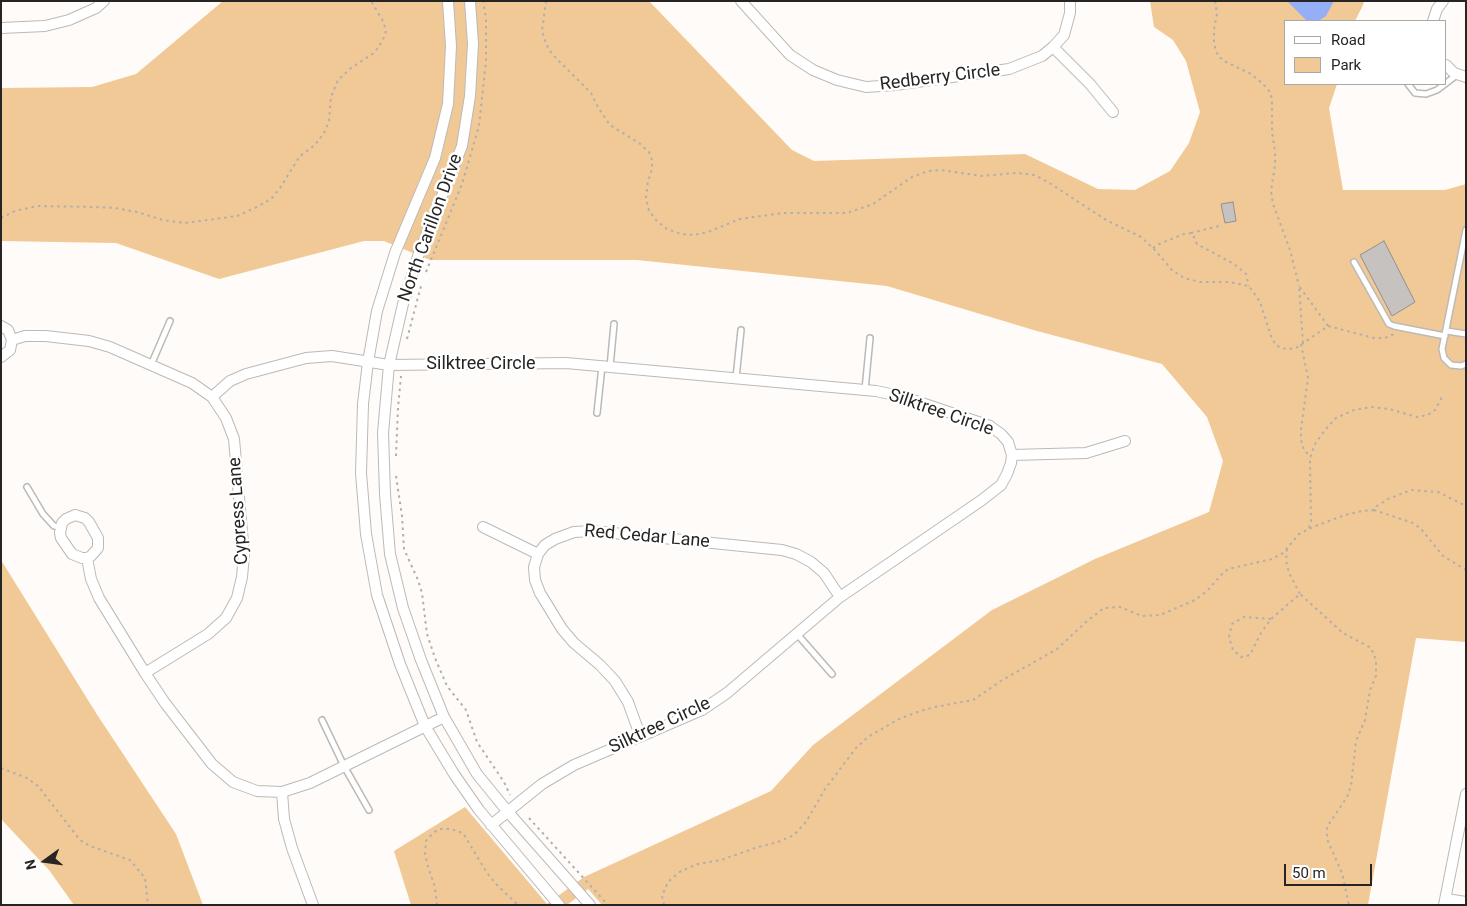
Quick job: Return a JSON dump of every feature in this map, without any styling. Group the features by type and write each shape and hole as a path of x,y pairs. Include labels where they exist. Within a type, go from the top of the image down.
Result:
{"street":[{"path":"1,28 45,26 69,20 96,8 104,1"},
{"name":"North Carillon Drive","path":"448,1 452,46 448,104 435,158 396,253 377,311 368,362 363,404 361,473 366,534 377,595 400,664 425,726 454,774 491,825 559,905"},
{"name":"North Carillon Drive","path":"470,1 473,44 470,96 462,146 419,253 403,304 390,365 383,433 385,494 390,554 406,617 444,717 477,774 590,905"},
{"name":"Redberry Circle","path":"741,1 790,55 813,70 837,80 866,87 894,86 1008,70 1042,56 1053,48 1064,35 1070,13 1070,1"},
{"path":"1433,20 1437,9 1443,1"},
{"path":"1053,48 1090,84 1113,112"},
{"path":"1447,66 1462,76"},
{"path":"1,326 8,330 12,340 10,350 1,357"},
{"path":"12,340 25,336 46,336 89,341 192,383 212,397"},
{"name":"Silktree Circle","path":"212,397 230,381 306,358 332,356 390,365 566,363 865,390 904,397 990,426 1008,442 1012,455 1007,474 1001,484 982,500 840,597 727,693 702,710 574,765 542,784 491,825"},
{"name":"Cypress Lane","path":"145,673 208,634 226,618 237,598 244,555 234,439 226,418 212,397"},
{"path":"1012,455 1086,453 1124,441"},
{"path":"75,516 85,518 98,538 95,552 87,558 76,557 72,554 61,538 61,527 66,519 75,516"},
{"path":"483,527 538,554 535,574 540,593 562,629 574,643 600,665 615,681 628,702 640,736"},
{"name":"Red Cedar Lane","path":"538,554 544,545 555,539 574,532 593,531 782,550 796,554 818,567 840,597"},
{"path":"87,558 91,579 99,598 145,673 212,764 233,782 257,791 282,792 310,782 444,717"},
{"path":"282,792 284,819 292,848 313,905"},
{"path":"1466,794 1445,902 1466,902"}],"lane":[{"path":"1447,84 1462,76"},
{"path":"1409,85 1415,93 1426,94 1446,85"},
{"path":"1466,230 1442,349 1444,358 1451,365 1461,366 1466,364"},
{"path":"1354,262 1389,324 1406,329 1466,334"},
{"path":"151,365 170,321"},
{"path":"597,413 614,324"},
{"path":"736,378 741,330"},
{"path":"865,390 870,338"},
{"path":"27,487 42,514 54,526 61,527"},
{"path":"797,634 832,674"},
{"path":"322,720 344,766 369,810"}],"path":[{"path":"1,218 15,211 37,206 94,207 122,209 162,220 185,223 237,216 271,199 300,156 315,145 324,133 329,121 332,97 338,80 351,68 374,53 383,40 386,31 383,21 371,1"},
{"path":"546,1 542,30 546,44 552,54 591,93 610,125 639,143 649,152 652,160 646,198 649,211 667,229 681,234 694,235 708,232 740,219 783,213 847,213 873,204 912,176 928,171 942,170 981,176 1016,173 1034,175 1106,220 1141,237 1172,270 1184,278 1200,282 1229,282 1249,286"},
{"path":"1215,1 1214,44 1218,56 1251,74 1270,92 1272,99 1272,132 1275,151 1271,191 1272,204 1290,250 1299,286 1302,343 1308,378 1301,440 1304,450 1311,457"},
{"path":"1153,248 1177,236 1219,226"},
{"path":"1191,234 1196,244 1234,264 1246,274 1249,286 1260,302 1272,339 1277,346 1286,349 1296,348 1328,326"},
{"path":"1299,286 1328,326 1374,338 1385,338 1406,329"},
{"path":"396,457 401,377"},
{"path":"1309,529 1311,521 1311,457 1315,444 1336,418 1354,410 1371,407 1390,409 1418,417 1428,416 1435,410 1443,395"},
{"path":"396,472 404,549 422,593 427,634 435,658 452,693 466,710 478,742 510,794"},
{"path":"1374,510 1388,498 1411,490 1438,492 1466,506"},
{"path":"664,905 662,896 668,882 681,871 698,864 721,860 778,842 794,835 806,822 825,789 856,748 868,737 920,711 973,700 1001,681 1058,650 1086,622 1104,608 1120,607 1142,616 1160,615 1195,600 1207,591 1228,569 1272,559 1283,553 1299,534 1345,515 1362,511 1374,510 1413,523 1421,529 1443,556 1466,570"},
{"path":"1287,548 1286,561 1300,594 1343,633 1371,648 1376,660 1376,676 1370,690 1365,720 1356,741 1352,786 1327,827 1327,839 1342,873 1349,905"},
{"path":"1271,618 1244,617 1232,624 1229,637 1233,650 1240,656 1250,655 1271,618 1300,594"},
{"path":"447,696 452,693"},
{"path":"1,768 27,778 38,786 80,840 90,846 130,860 146,878 148,905"},
{"path":"527,816 608,905"},
{"path":"437,905 435,886 425,853 426,841 439,828 451,828 463,833 487,873 518,905"}],"green space":[{"path":"223,1 649,1 792,150 814,161 1025,154 1098,189 1135,190 1170,171 1189,143 1200,112 1186,61 1173,40 1154,27 1150,1 1362,1 1364,3 1356,20 1284,20 1284,85 1337,85 1329,108 1343,190 1445,190 1466,184 1466,642 1416,638 1368,905 602,905 588,889 567,905 411,905 394,851 465,807 547,904 584,877 771,791 813,745 992,610 1095,559 1209,512 1223,461 1207,417 1162,364 1037,331 887,286 637,260 430,260 384,241 364,241 219,279 116,243 1,241 1,88 92,87 136,74"},
{"path":"1,560 96,713 176,834 203,905 74,905 49,870 1,819"}],"water":[{"path":"1287,1 1334,1 1326,16 1320,20 1306,20"}],"building":[{"path":"1233,202 1236,221 1225,223 1221,204"},
{"path":"1384,241 1415,302 1392,316 1360,255"}]}
